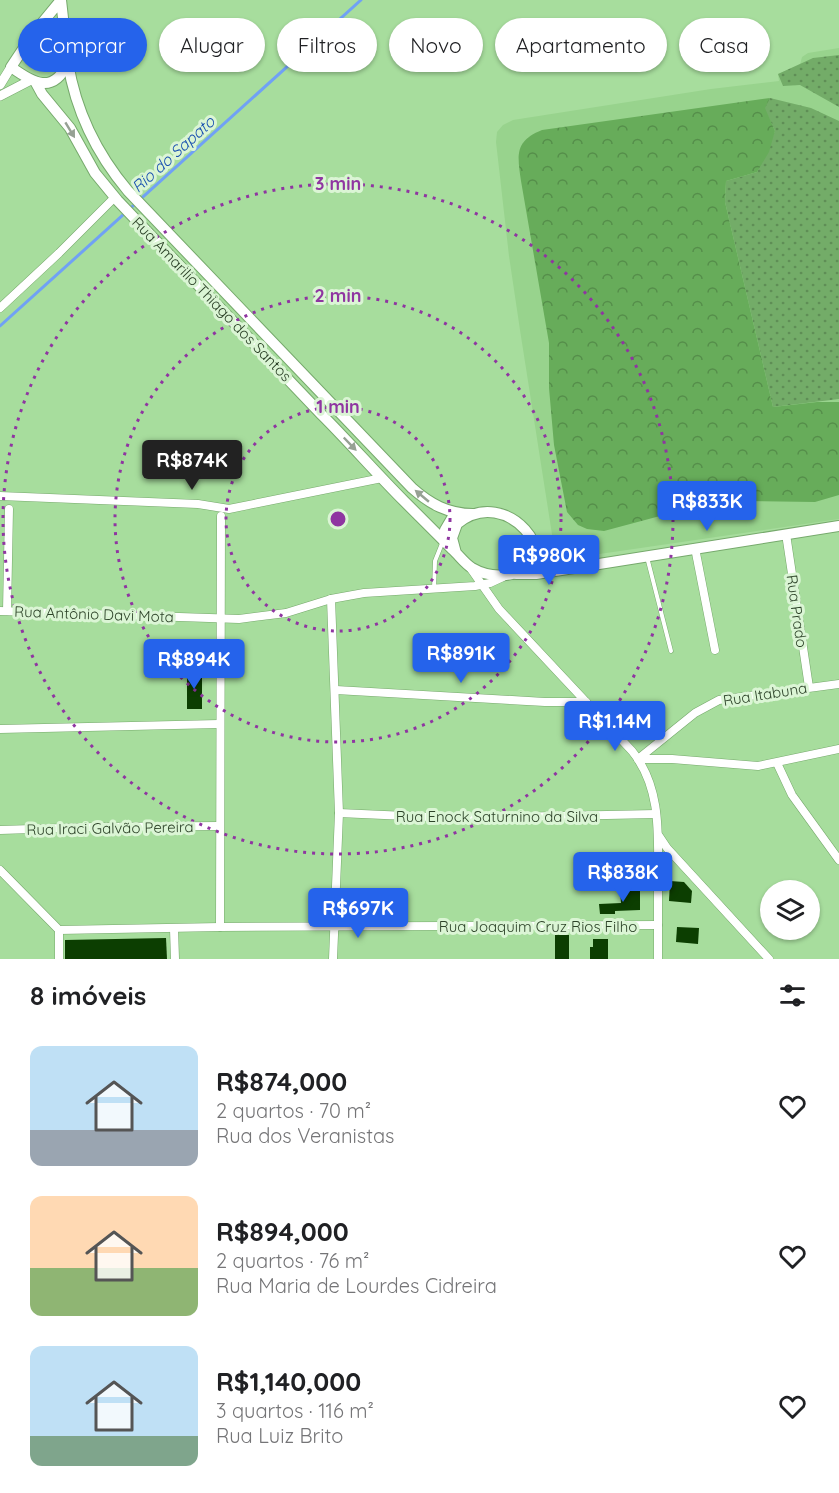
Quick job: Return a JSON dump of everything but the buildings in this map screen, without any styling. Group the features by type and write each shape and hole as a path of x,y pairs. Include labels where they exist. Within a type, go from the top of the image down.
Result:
{"main road":[{"name":"Rua Amarilio Thiago dos Santos","path":"61,0 63,18"},
{"path":"11,67 33,34 61,0"},
{"name":"Rua Amarilio Thiago dos Santos","path":"11,67 33,82 70,128 95,172 116,199 456,553"},
{"path":"33,82 52,82 62,72"},
{"name":"Rua Amarilio Thiago dos Santos","path":"69,72 82,121 107,164 128,191 412,488 440,509 455,513 476,514"},
{"path":"444,541 445,530 455,513"},
{"path":"580,566 551,559 535,545 529,533 515,520 499,514 476,514 457,524 452,538 456,553 466,563 487,574 536,574 839,526"},
{"path":"511,574 522,571 531,563 535,545"}],"street":[{"path":"0,85 11,67"},
{"path":"0,96 33,82"},
{"path":"0,308 116,199"},
{"path":"0,496 198,504 229,509 382,478"},
{"path":"3,611 9,509"},
{"path":"220,927 221,516"},
{"name":"Rua Prado","path":"786,534 809,687"},
{"path":"695,548 715,650"},
{"path":"466,563 500,609 638,759 650,783 658,835 658,959"},
{"name":"Rua Antônio Davi Mota","path":"3,611 221,619 271,616 331,599 364,593 483,585 511,574"},
{"path":"331,599 339,813 333,959"},
{"name":"Rua Itabuna","path":"638,759 707,705 736,697 839,684"},
{"path":"336,690 545,702 586,702"},
{"path":"0,729 219,724"},
{"path":"638,759 672,759 742,766 777,763 839,749"},
{"path":"777,763 792,795 839,861"},
{"name":"Rua Enock Saturnino da Silva","path":"339,813 442,818 656,814"},
{"name":"Rua Iraci Galvão Pereira","path":"0,830 219,826"},
{"path":"658,835 667,848 769,959"},
{"path":"0,870 59,930 59,959"},
{"name":"Rua Joaquim Cruz Rios Filho","path":"59,930 658,925"},
{"path":"174,929 175,959"}],"lane":[{"path":"435,589 435,561 444,541"},
{"path":"647,556 671,651"}],"shaded area":[{"path":"839,48 839,519 572,558 562,555 554,547 520,330 509,256 496,142 497,132 503,125 513,120 711,89 779,81 778,74 800,65 802,57 808,53"},
{"path":"839,55 839,107 800,85 783,86 778,74 813,58"},
{"path":"770,98 811,108 839,121 839,399 773,407 725,202 726,181 757,172 775,131 764,108"}],"green space":[{"path":"770,98 765,108 775,131 769,152 757,172 726,181 725,202 773,407 839,402 839,495 815,502 735,501 707,514 691,517 660,516 604,531 587,529 578,525 567,512 554,445 549,388 549,343 521,181 519,156 522,144 533,134 542,130"}],"waterway":[{"name":"Rio do Sapato","path":"0,326 361,0"}]}
